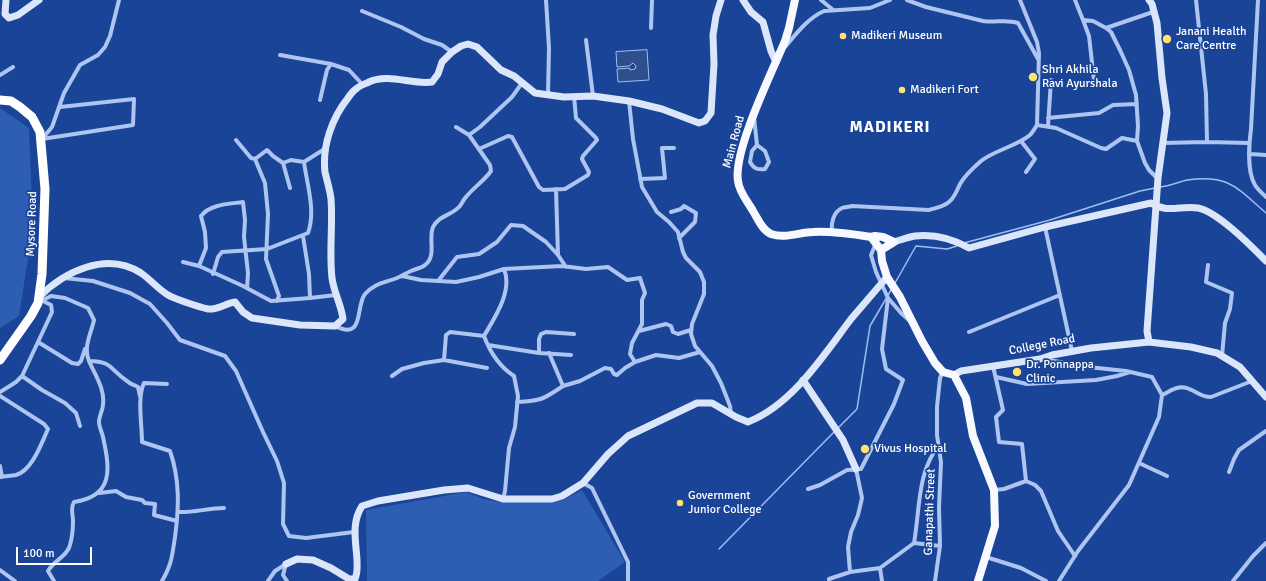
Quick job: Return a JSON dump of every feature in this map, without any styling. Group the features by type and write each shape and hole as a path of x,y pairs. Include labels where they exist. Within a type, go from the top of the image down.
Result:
{"highway":[{"name":"Mysore Road","path":"0,100 10,101 20,107 32,117 40,132 42,139 45,189 42,274 39,300 31,316 0,360"}],"main road":[{"name":"Main Road","path":"795,0 789,28 754,114 741,154 737,171 740,189 764,230 770,234 778,236 813,232 832,232 876,243 875,236 884,237 894,242"},
{"path":"894,242 876,243 887,277 900,297 932,357 942,372 954,375 966,398 973,436 994,490 995,526 978,581"}],"street":[{"path":"6,0 5,14 9,18 18,15 39,0"},
{"path":"42,139 52,128 64,93 80,65 98,55 105,47 110,36 119,0"},
{"path":"546,0 549,48 548,94"},
{"path":"651,28 652,0"},
{"path":"335,326 343,319 342,307 336,295 332,278 331,198 325,171 326,148 330,130 342,105 355,89 371,81 388,79 409,80 424,83 432,82 438,74 442,62 452,52 461,46 468,44 477,47 496,66 514,76 535,92 564,97 593,96 629,101 662,109 700,123 705,121 711,113 714,64 713,35 716,16 721,0"},
{"path":"743,0 751,12 763,22 771,51 777,59 812,18 824,11 832,9 859,10 870,8 890,0"},
{"path":"821,0 832,9"},
{"path":"907,0 926,7 991,23 1007,21 1018,23 1039,60"},
{"path":"832,232 831,224 835,215 841,208 852,206 929,210 940,207 949,202 955,195 960,183 966,175 982,160 1021,141 1030,134 1037,125 1039,60 1037,42 1020,0"},
{"path":"1075,0 1089,36 1094,80"},
{"path":"1149,0 1152,4 1153,12 1158,24 1162,78 1167,114 1158,178 1147,331 1149,342"},
{"path":"1196,0 1206,94 1207,142"},
{"path":"1258,0 1249,144 1251,173 1255,185 1266,198"},
{"path":"362,11 401,27 424,39 442,45 452,52"},
{"path":"1106,28 1153,12"},
{"path":"1083,20 1092,21 1112,32 1129,70 1136,94 1138,126 1137,141 1145,163 1149,170 1158,178"},
{"path":"586,40 593,96"},
{"path":"280,55 331,64 348,70 363,85"},
{"path":"320,100 327,70 331,64"},
{"path":"0,75 13,67"},
{"path":"1048,126 1051,80"},
{"path":"469,135 480,127 512,97 522,83"},
{"path":"479,149 508,136 512,137 539,186 543,190 565,189 588,175 589,172 582,159 597,140 576,118 574,96"},
{"path":"42,139 134,125 134,99 60,107"},
{"path":"629,101 633,139 642,187 657,212 678,232 686,258 700,272 704,282 704,294 692,324 691,334 700,352 712,366 721,383 732,414"},
{"path":"1048,118 1099,114 1113,106 1137,104"},
{"path":"754,114 757,145 752,151 750,162 753,167 758,170 765,169 769,162 765,151 757,145"},
{"path":"1037,125 1056,128 1106,149 1122,138 1130,138 1137,141"},
{"path":"39,300 49,287 62,277 85,268 101,264 124,265 141,273 168,295 209,309 218,308 229,302 235,302 243,312 252,318 300,325 335,326 348,330 355,326 359,318 364,296 376,285 425,266 431,258 433,227 443,217 453,212 460,206 464,198 486,178 491,171 490,165 469,135 456,127"},
{"path":"236,140 251,158 255,159 265,183 268,214 266,259 279,296 277,301"},
{"path":"1021,141 1036,159 1026,172"},
{"path":"1162,143 1207,142 1249,144"},
{"path":"283,163 291,160 304,162 326,148"},
{"path":"640,179 665,178 662,148 674,148"},
{"path":"255,159 267,150 283,163 290,188"},
{"path":"1250,154 1266,154"},
{"path":"213,274 218,257 222,252 267,249 308,233 310,227 309,187 304,162"},
{"path":"556,189 558,255"},
{"path":"199,266 206,248 205,232 201,216 206,210 218,206 244,202 244,237 248,272 247,288"},
{"path":"894,242 914,236 936,236 951,239 970,248 1045,227 1150,203 1166,210 1199,208 1213,214 1233,230 1266,261"},
{"path":"671,212 681,209 684,206 696,213 695,222 679,238"},
{"path":"438,281 457,257 479,254 497,242 511,225 523,226 546,242 558,255 566,267"},
{"path":"1045,227 1072,351"},
{"path":"303,236 309,274 310,298"},
{"path":"876,243 871,255 876,272 888,298 901,313 913,323"},
{"path":"183,262 199,266 271,301 336,295"},
{"path":"1208,265 1206,282 1232,293 1230,308 1225,323 1222,356"},
{"path":"402,276 409,278 456,282 504,269 566,267 586,269 608,267 627,280 640,278 645,293 642,300 642,324 632,343 630,354 635,362"},
{"path":"484,336 495,317 503,298 507,277 504,269"},
{"path":"62,277 93,281 130,293 150,304 180,340 225,356 236,371 277,461 284,483 283,524 289,536 306,538 354,532"},
{"path":"268,581 275,571 297,559 314,560 350,579 355,580 357,574 357,550 354,532 358,512 362,506 378,501 444,490 468,488 503,499 552,499 562,496 582,483 608,454 628,436 697,403 712,403 748,422 760,417 775,407 803,380 838,338 851,319 887,277"},
{"path":"969,332 1060,295"},
{"path":"38,342 72,363 78,364 82,361 94,320 88,308 65,298 51,296 39,300"},
{"path":"808,489 847,470 861,469 894,404 903,380 886,369 882,349 888,298"},
{"path":"0,392 16,382 22,376 52,312 51,305 39,300"},
{"path":"639,331 666,324 671,326 673,332 678,334 691,330"},
{"path":"444,360 446,335 450,332 484,336"},
{"path":"539,353 539,339 541,334 546,332 574,334"},
{"path":"484,336 488,345 505,370 514,376 518,396 515,427 509,448 503,499"},
{"name":"College Road","path":"954,375 962,371 1040,359 1072,351 1149,342 1191,347 1217,353 1240,367 1252,381 1263,389 1266,398"},
{"path":"86,345 87,356 104,396 99,423 103,433 106,452 107,478 104,486 98,493"},
{"path":"488,345 539,353 571,354"},
{"path":"517,402 534,402 544,399 563,386 580,381 605,368 611,369 614,374 617,375 635,362 656,355 679,358 700,352"},
{"path":"549,353 563,386"},
{"path":"1040,359 1130,372 1152,377 1162,395 1159,417 1129,486 1075,556 1059,581"},
{"path":"392,376 402,370 424,363 444,360 487,368"},
{"path":"89,361 100,361 110,365 127,382 138,387 141,398"},
{"path":"993,366 1003,410 996,417 999,442 1022,444 1026,481"},
{"name":"Ganapathi Street","path":"935,581 940,546 939,507 941,462 937,435 937,407 942,372"},
{"path":"996,377 1027,384 1096,380 1130,372"},
{"path":"22,376 42,390 65,402 76,413 80,426"},
{"path":"803,380 843,440 856,470 862,498 858,515 851,532 848,547 850,572"},
{"path":"1162,395 1177,388 1184,387 1204,397 1211,397 1252,381"},
{"path":"162,581 172,558 179,501 178,479 170,451 142,442 141,398 144,383 167,384"},
{"path":"0,396 44,424 48,429 31,463 17,475 1,477 0,466"},
{"path":"1229,472 1239,450 1266,431"},
{"path":"914,543 920,494 932,453 939,445"},
{"path":"1139,463 1167,476"},
{"path":"994,490 1004,489 1026,481 1035,485 1041,491 1058,532 1075,556"},
{"path":"582,483 592,488 628,562 628,581"},
{"path":"54,581 48,571 51,566 66,555 70,546 73,522 71,506 74,502 82,501 98,493 116,491 126,497 142,500 144,503 155,504 154,515 177,520"},
{"path":"178,512 210,508 224,508"},
{"path":"829,581 829,579 850,572 880,568 914,543 940,546"},
{"path":"1233,581 1253,556 1266,543"},
{"path":"986,557 1021,568 1046,581"},
{"path":"286,564 283,570 283,575 287,581"},
{"path":"880,568 882,581"},
{"path":"0,570 15,581"}],"shaded area":[{"path":"647,50 649,80 618,82 617,69 630,68 630,70 635,69 636,66 633,63 629,66 617,67 616,52"},
{"path":"0,108 29,128 33,227 19,316 0,328"},
{"path":"582,490 625,562 598,581 367,581 366,510 466,492 483,499 500,502 563,500"}],"waterway":[{"path":"1160,187 1187,180 1213,179 1223,181 1239,190 1266,213"},
{"path":"964,243 1050,220 1140,191 1155,188"},
{"path":"895,283 916,246 947,249 957,246"},
{"path":"838,428 857,409 870,326 891,290"},
{"path":"719,549 834,432"}],"place":[{"name":"Madikeri Museum","path":"843,36"},
{"name":"Janani Health Care Centre","path":"1167,39"},
{"name":"Shri Akhila Ravi Ayurshala","path":"1033,77"},
{"name":"Madikeri Fort","path":"902,90"},
{"name":"Dr. Ponnappa Clinic","path":"1017,372"},
{"name":"Vivus Hospital","path":"865,449"},
{"name":"Government Junior College","path":"680,503"}],"district":[{"name":"MADIKERI","path":"890,128"}]}
